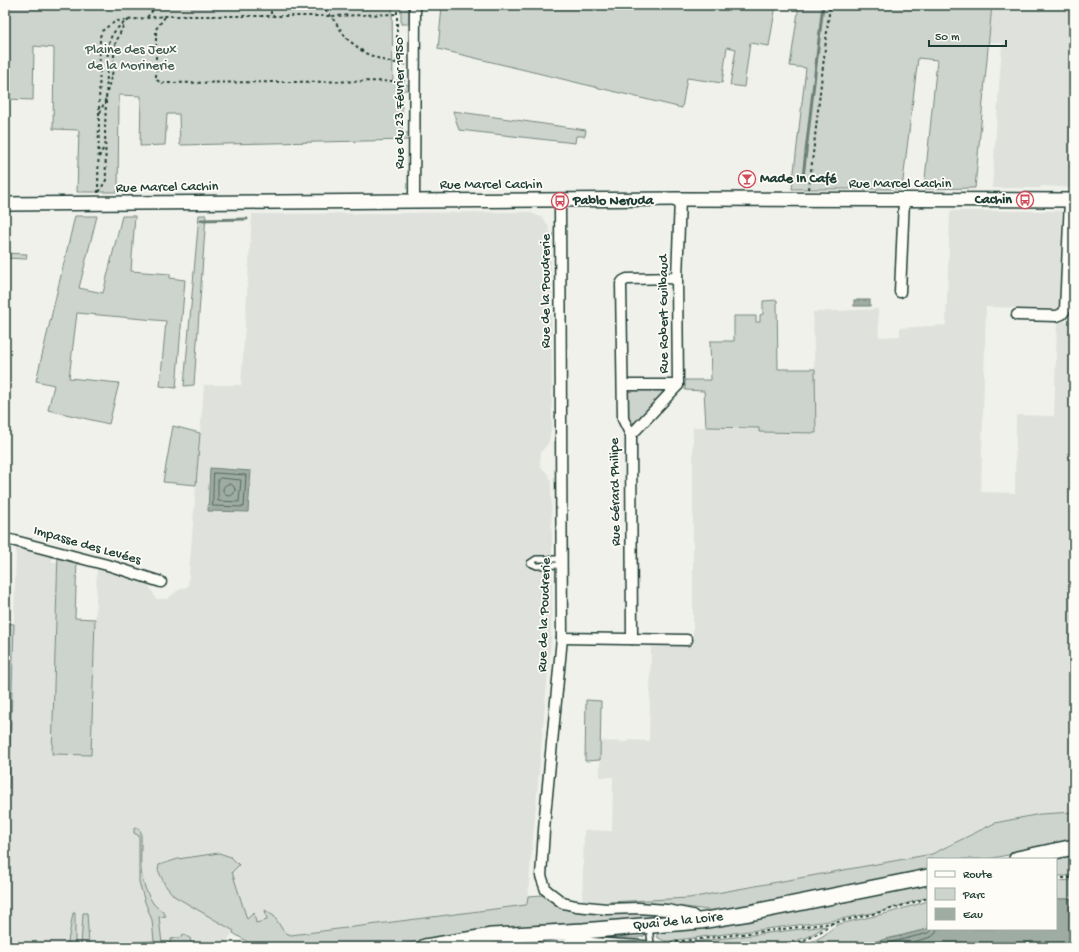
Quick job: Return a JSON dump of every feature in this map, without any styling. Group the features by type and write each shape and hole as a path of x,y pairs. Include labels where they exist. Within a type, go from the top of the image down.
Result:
{"main road":[{"path":"1022,858 1074,847"},
{"name":"Quai de la Loire","path":"425,947 492,936 583,931 700,921 749,913 927,877"}],"street":[{"name":"Rue du 23 Février 1950","path":"414,5 414,202"},
{"name":"Rue Marcel Cachin","path":"5,204 98,199 414,202 680,199 1072,200"},
{"name":"Rue Robert Guilbaud","path":"631,435 678,385 680,199"},
{"path":"900,292 904,200"},
{"path":"1017,315 1057,316 1062,314 1065,310 1072,200"},
{"name":"Rue de la Poudrerie","path":"560,201 562,638 545,816 541,876 542,882 546,890 563,903 576,906 607,909 638,908 667,910 692,915 700,921"},
{"name":"Rue Gérard Philipe","path":"632,639 631,435 623,419 622,283 627,279 678,278"},
{"path":"623,385 678,385"},
{"name":"Impasse des Levées","path":"5,539 15,540 111,566 161,582"},
{"path":"562,638 686,640"}],"lane":[{"path":"536,560 561,562 537,566 530,563 536,560"},
{"path":"516,947 582,940 651,944 648,925"}],"path":[{"path":"146,18 151,13 155,5"},
{"path":"271,5 271,15"},
{"path":"321,5 347,38 365,53 385,61 415,67"},
{"path":"397,5 397,63"},
{"path":"809,200 830,5"},
{"path":"98,199 100,37 102,31 111,24 130,19 165,16 331,16 397,14"},
{"path":"165,16 156,29 156,76 157,80 161,83 415,81"},
{"path":"98,199 106,180 106,95 107,61 110,40 116,29 130,19"},
{"path":"99,114 114,67 114,47 125,23"},
{"path":"98,159 105,146"},
{"path":"1057,878 1074,878"},
{"path":"651,944 833,923 877,913 927,898"},
{"path":"781,947 801,942 818,935 833,923"}],"shaded area":[{"path":"992,5 1074,5 1074,188 1042,186 1040,188 992,188 1002,43 989,42"},
{"path":"950,211 1062,211 1059,309 986,307 981,492 1015,493 1016,415 1054,416 1057,321 1072,322 1074,265 1074,812 1040,814 995,823 932,854 689,898 608,902 582,900 584,830 612,831 613,777 600,777 600,741 649,741 651,644 693,644 693,427 759,428 760,432 816,433 813,312 878,309 879,337 900,336 900,328 946,325"},
{"path":"529,212 543,218 548,225 551,235 552,424 549,442 541,452 540,466 548,474 551,482 552,545 551,639 527,905 291,935 234,931 223,947 204,947 203,945 184,935 179,943 121,947 5,947 5,788 9,788 16,548 52,556 52,562 58,562 52,754 91,755 97,567 148,583 156,599 167,599 177,591 188,586 204,385 241,385 252,214"}],"green space":[{"name":"Plaine des Jeux de la Morinerie","path":"11,5 392,5 393,83 410,86 410,90 402,90 402,133 410,133 410,140 180,145 179,114 167,114 165,145 140,146 141,96 119,95 118,192 77,192 79,130 53,129 54,48 34,46 33,100 5,99 5,15"},
{"path":"401,5 409,5 409,24 401,24"},
{"path":"422,5 776,5 769,46 750,43 744,87 730,85 736,49 727,47 722,83 687,78 682,108 438,49 442,6"},
{"path":"799,5 992,5 975,188 924,189 937,60 918,58 902,189 792,189 806,68 790,66"},
{"path":"453,111 586,130 585,136 576,136 575,143 459,130"},
{"path":"199,215 206,215 194,385 184,386"},
{"path":"75,216 97,216 79,288 103,293 122,216 135,216 131,271 170,274 170,278 185,280 176,388 160,386 166,321 77,313 69,378 119,383 109,424 48,410 54,385 36,381"},
{"path":"5,253 27,254 26,259 5,258"},
{"path":"777,300 778,369 815,369 816,433 759,432 759,428 706,427 704,391 685,390 685,380 711,380 710,341 734,341 734,316 756,316 756,322 760,322 760,315 763,314 763,301"},
{"path":"631,390 660,390 663,393 639,421 635,423 628,421 626,418 627,392"},
{"path":"173,426 200,433 196,485 163,482"},
{"path":"58,552 77,558 75,618 95,619 91,755 52,754"},
{"path":"5,623 14,624 9,788 5,788"},
{"path":"586,700 601,701 600,760 585,761"},
{"path":"1074,812 1074,842 993,858 927,858 927,871 744,907 715,911 670,905 608,902 689,898 932,854 995,823 1040,814"},
{"path":"134,828 138,828 141,832 141,869 144,885 153,903 166,916 159,917 162,944 170,943 171,939 182,937 183,934 191,939 190,941 200,947 81,947 83,913 87,913 89,945 154,941 152,920 139,882 139,836 134,833"},
{"path":"219,853 231,857 239,865 232,872 247,919 254,913 256,923 267,920 265,910 274,916 284,932 291,935 526,905 528,896 543,895 557,904 656,915 653,919 539,925 502,929 446,936 387,947 256,947 233,933 234,931 174,896 165,885 158,870 159,865 178,859"},
{"path":"1074,855 1074,876 1057,876 1057,858"},
{"path":"1074,880 1074,899 1057,899 1057,881"},
{"path":"927,883 927,897 883,911 830,921 669,941 664,941 657,937 657,934"},
{"path":"927,901 927,929 854,947 796,947 820,938 839,924 888,913"},
{"path":"73,913 75,913 75,947 67,947"},
{"path":"826,926 808,937 775,947 639,947 660,946"},
{"path":"646,933 644,936 636,938 581,937 534,941 492,947 455,947 482,943"},
{"path":"589,944 639,947 553,947"}],"water":[{"path":"854,300 870,300 870,306 854,306"},
{"path":"210,468 251,471 248,512 208,511"},
{"path":"1057,899 1074,899 1074,947 854,947 927,929 1057,930"}],"waterway":[{"path":"803,177 823,5"},
{"path":"201,220 247,219"}],"place":[{"name":"Made In Café","path":"747,179"},
{"name":"Cachin","path":"1025,200"},
{"name":"Pablo Neruda","path":"560,201"}]}
